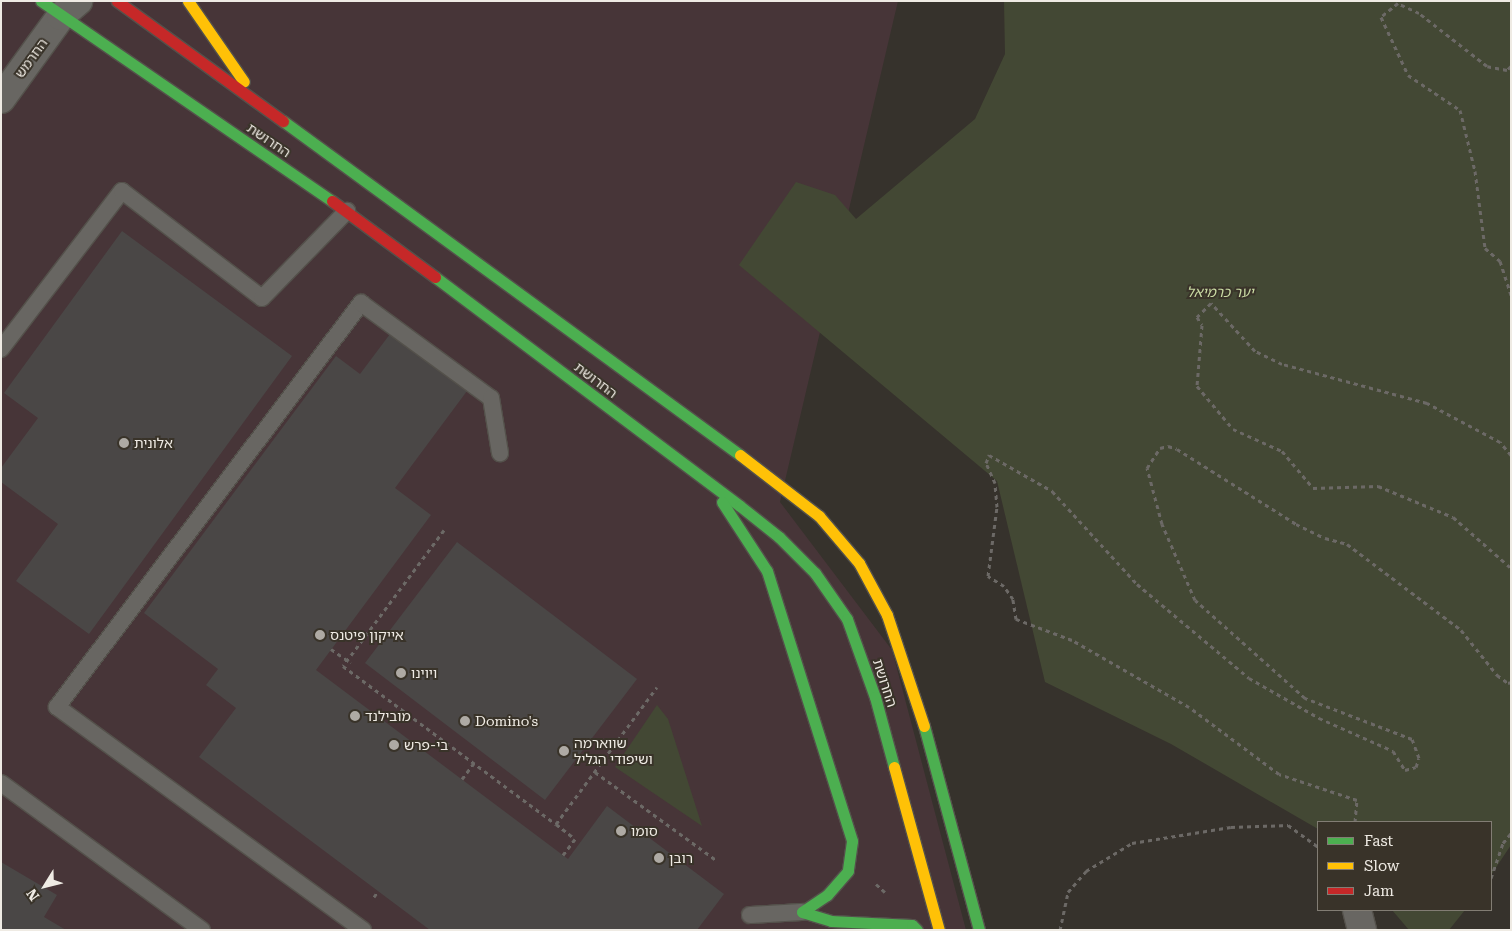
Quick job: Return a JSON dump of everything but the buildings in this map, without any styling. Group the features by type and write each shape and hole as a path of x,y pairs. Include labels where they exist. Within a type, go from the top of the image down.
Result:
{"street":[{"name":"החרושת","path":"117,1 260,103 758,468 819,516 875,588 887,615 918,704 979,930"},
{"path":"188,1 212,40 260,103"},
{"name":"החרושת","path":"61,5 347,210 785,543 833,595 847,619 875,697 939,930"},
{"name":"החרמש","path":"1,99 61,5"},
{"path":"712,486 767,571 852,840 848,871 827,895 802,912"},
{"path":"1357,911 1362,930"},
{"path":"802,912 831,921 912,925 917,930"}],"lane":[{"path":"1,349 122,191 262,298 347,210"},
{"path":"362,930 57,707 361,303 491,398 500,453"},
{"path":"1,783 202,930"},
{"path":"750,915 802,912"}],"path":[{"path":"1511,66 1507,70 1487,66 1419,13 1398,3 1381,17 1408,75 1460,110 1475,171 1485,248 1500,261 1511,296"},
{"path":"1511,455 1500,442 1427,403 1282,364 1255,351 1211,303 1197,317 1202,325 1197,386 1233,429 1282,451 1313,488 1378,486 1453,517 1511,568"},
{"path":"1355,821 1357,800 1279,774 1189,707 1072,640 1016,619 1013,599 1004,586 988,576 997,507 995,483 986,463 989,455 1052,491 1137,584 1249,678 1318,718 1393,752 1405,770 1416,767 1419,758 1412,739 1305,698 1195,600 1162,524 1147,468 1160,448 1168,446 1178,449 1296,524 1325,538 1346,544 1462,630 1497,675 1508,683 1511,682"},
{"path":"444,530 349,662 343,666 575,839 563,855"},
{"path":"332,648 349,662"},
{"path":"556,824 657,687"},
{"path":"462,780 474,763"},
{"path":"595,772 716,860"},
{"path":"1060,930 1068,892 1086,871 1132,843 1231,827 1288,825 1317,846"},
{"path":"1492,875 1503,844 1511,833"},
{"path":"374,897 378,891"}],"shaded area":[{"path":"1,1 898,1 780,502 892,650 966,930 1,930"}],"green space":[{"name":"יער כרמיאל","path":"1004,1 1511,1 1511,845 1492,874 1492,821 1317,821 1317,828 1171,744 1045,682 997,481 739,265 796,182 835,195 856,219 975,119 1005,54"},
{"path":"657,705 668,719 702,826 615,767"},
{"path":"1393,911 1464,911 1449,930 1409,930"}],"traffic: fast":[{"path":"41,1 332,201"},
{"path":"283,121 740,455"},
{"path":"435,277 740,506 779,537 815,573 847,619 875,697 894,767"},
{"path":"722,502 767,571 852,841 848,871 827,895 802,912"},
{"path":"924,726 979,930"},
{"path":"802,912 831,921 912,925 917,930"}],"traffic: slow":[{"path":"188,1 244,82"},
{"path":"740,455 819,516 859,563 887,615 924,726"},
{"path":"894,767 939,930"}],"traffic: jam":[{"path":"117,1 283,121"},
{"path":"332,201 435,277"}],"place":[{"name":"אלונית","path":"124,443"},
{"name":"אייקון פיטנס","path":"320,635"},
{"name":"ויוינו","path":"401,673"},
{"name":"מובילנד","path":"355,716"},
{"name":"Domino's","path":"465,721"},
{"name":"בי-פרש","path":"394,745"},
{"name":"שווארמה ושיפודי הגליל","path":"564,751"},
{"name":"סומו","path":"621,831"},
{"name":"רובן","path":"659,858"}]}
